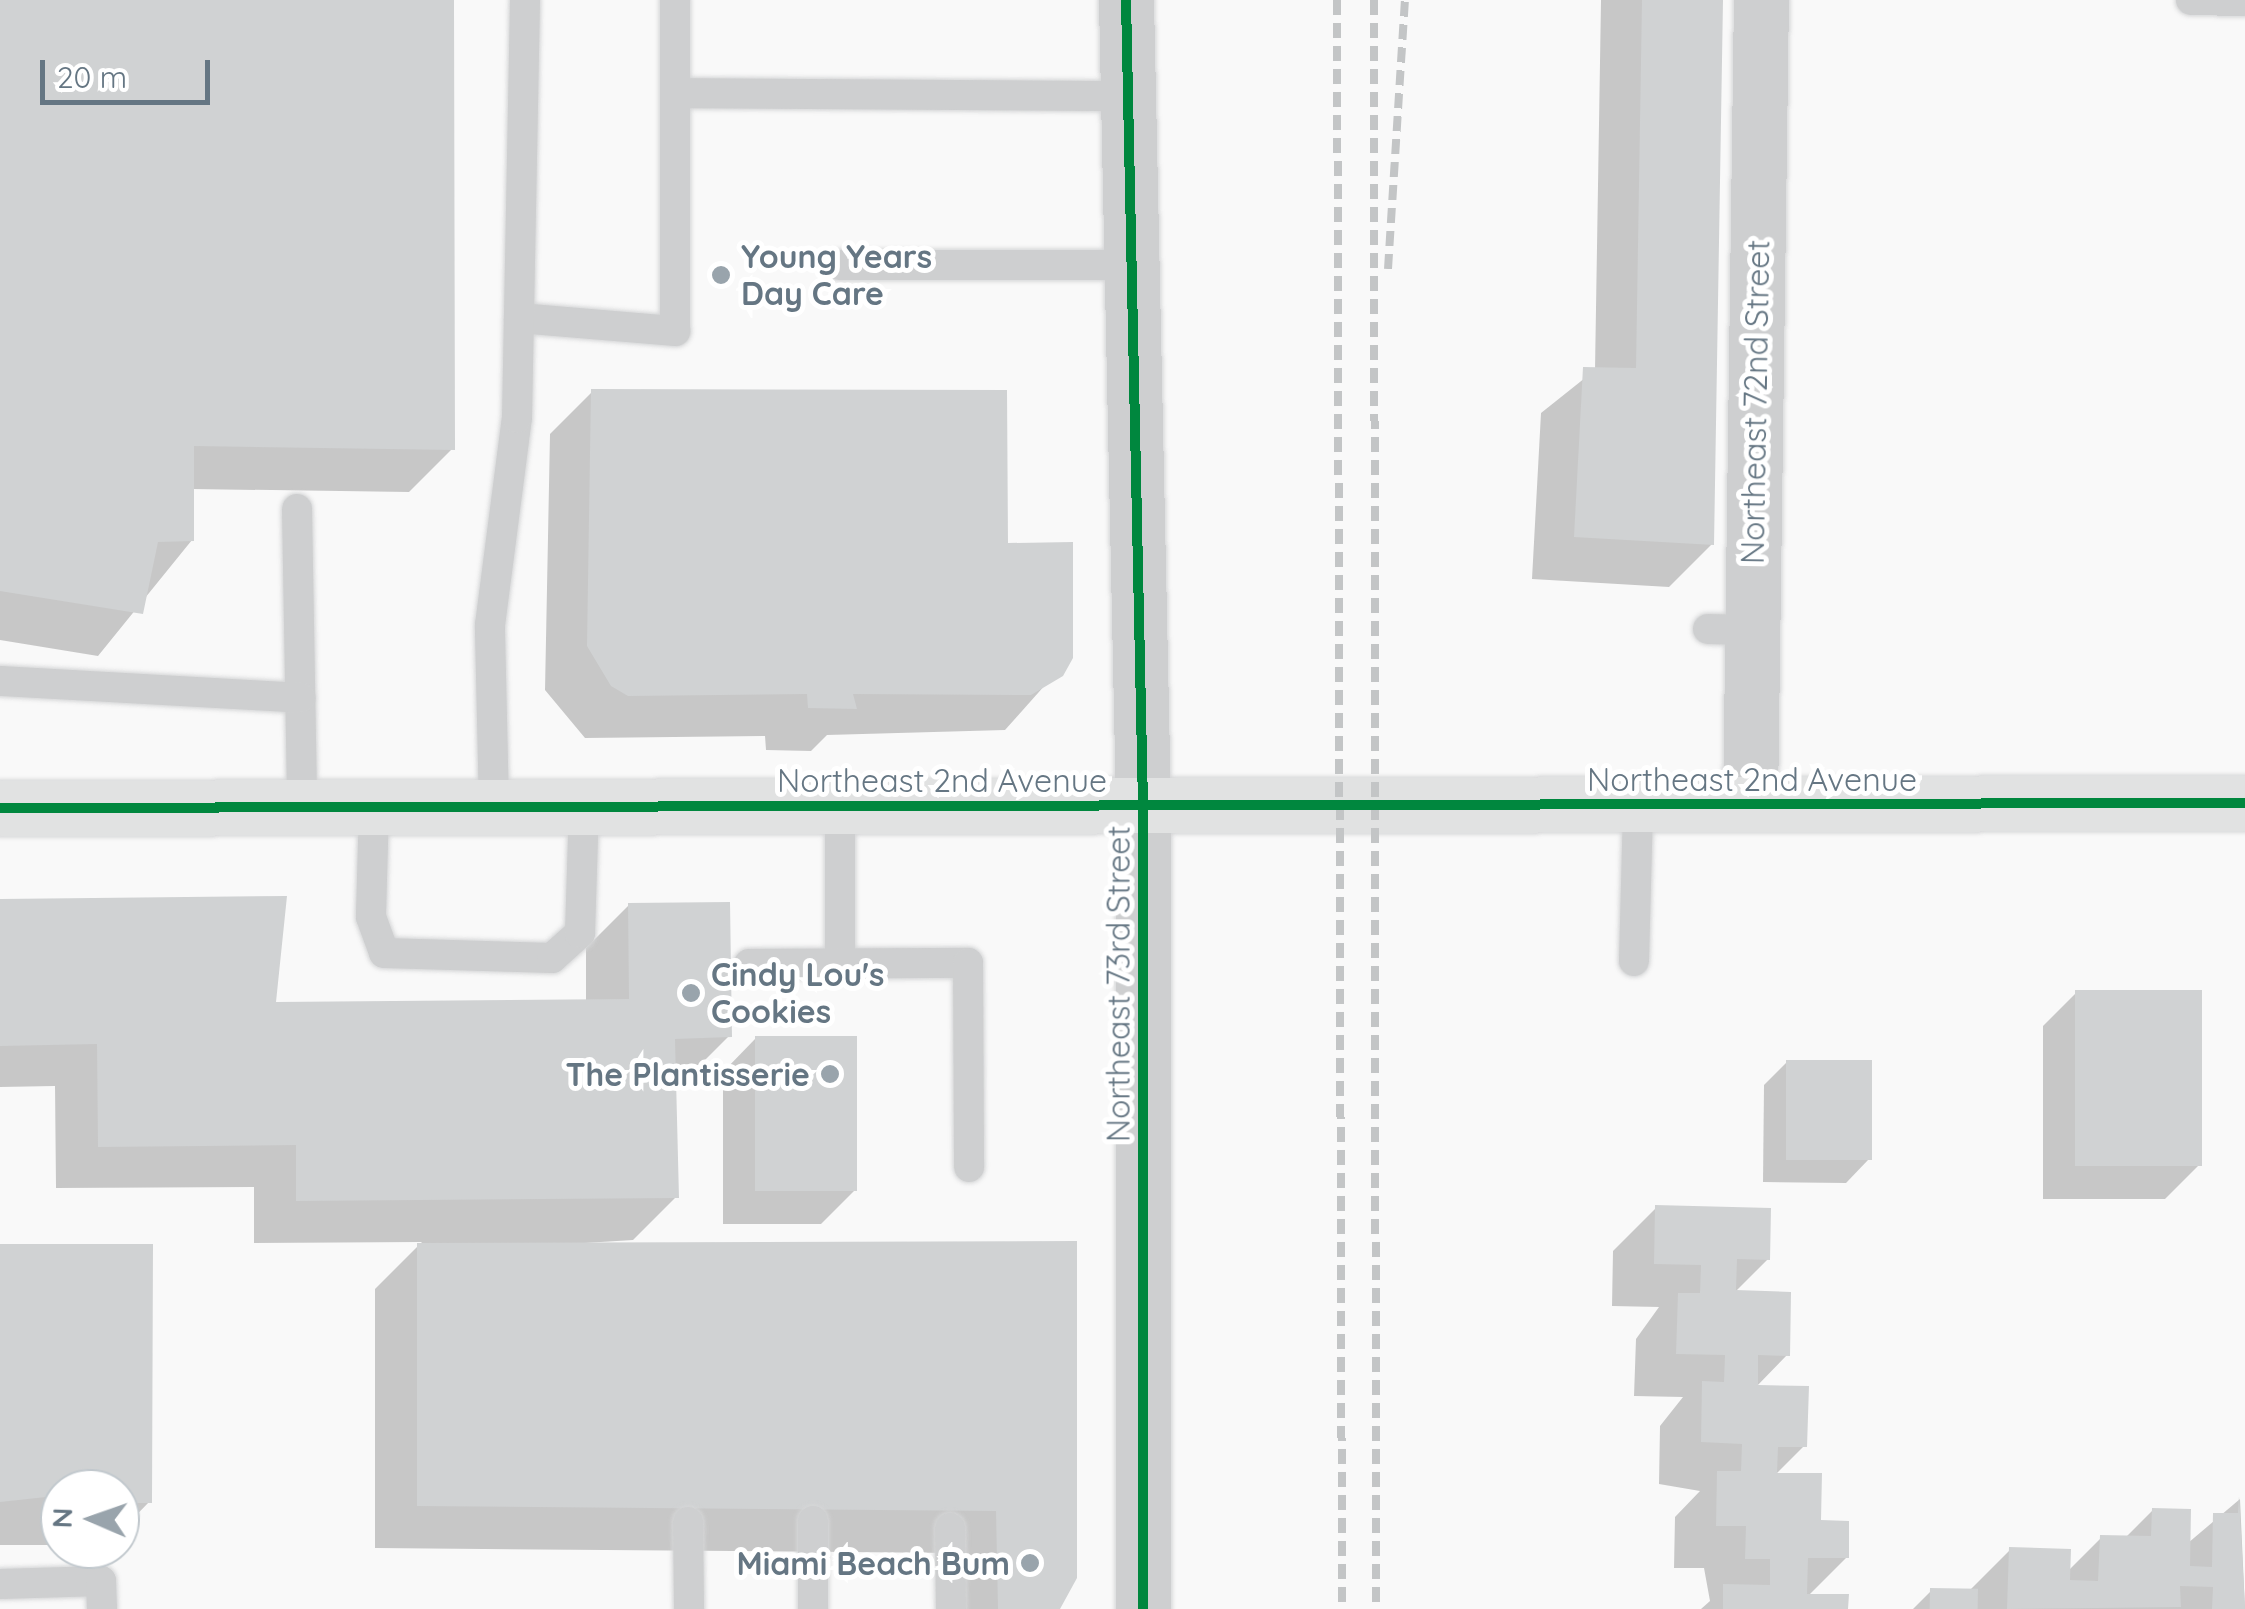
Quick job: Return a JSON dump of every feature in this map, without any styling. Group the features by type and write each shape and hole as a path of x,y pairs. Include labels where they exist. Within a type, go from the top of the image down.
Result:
{"main road":[{"name":"Northeast 2nd Avenue","path":"0,808 2245,803"}],"street":[{"name":"Northeast 73rd Street","path":"1126,0 1143,804 1143,1609"},
{"name":"Northeast 72nd Street","path":"1750,804 1730,630 1761,0"}],"lane":[{"path":"494,807 490,626 519,318 525,0"},
{"path":"519,318 675,331 675,0"},
{"path":"2191,0 2245,0"},
{"path":"675,93 1128,96"},
{"path":"839,265 1133,265"},
{"path":"296,509 302,808"},
{"path":"0,681 301,698"},
{"path":"1634,961 1638,804"},
{"path":"374,807 371,917 384,954 552,958 580,933 584,806"},
{"path":"840,806 840,964"},
{"path":"750,964 968,964 969,1166"},
{"path":"813,1521 813,1609"},
{"path":"688,1522 690,1609"},
{"path":"950,1528 951,1609"},
{"path":"0,1584 101,1581 102,1609"}],"building":[{"path":"0,0 454,0 455,450 194,446 194,541 158,542 143,614 0,591"},
{"path":"1642,0 1723,0 1714,545 1574,537 1583,367 1636,368"},
{"path":"591,389 1007,390 1008,543 1073,542 1073,658 1063,676 1031,695 853,694 857,709 808,708 807,694 628,696 611,686 587,646"},
{"path":"287,896 276,1002 629,999 628,903 730,902 732,1037 675,1039 679,1198 296,1201 296,1145 98,1147 97,1044 0,1046 0,899"},
{"path":"2075,990 2202,990 2202,1166 2075,1166"},
{"path":"755,1036 857,1036 857,1191 755,1191"},
{"path":"1786,1060 1872,1060 1872,1160 1786,1160"},
{"path":"1655,1205 1771,1208 1770,1260 1737,1259 1736,1290 1791,1292 1790,1356 1758,1355 1758,1385 1809,1386 1807,1447 1778,1447 1777,1473 1822,1473 1821,1520 1849,1521 1849,1558 1808,1558 1807,1594 1849,1594 1848,1609 1723,1609 1723,1584 1770,1585 1770,1559 1745,1559 1746,1526 1716,1526 1717,1471 1741,1471 1742,1444 1701,1442 1702,1381 1724,1382 1725,1355 1676,1354 1678,1293 1700,1293 1701,1265 1654,1264"},
{"path":"1077,1241 1077,1578 1060,1609 998,1609 996,1511 417,1506 417,1243"},
{"path":"0,1244 153,1244 152,1503 140,1503 140,1469 40,1469 40,1498 0,1502"},
{"path":"2239,1496 2245,1609 2212,1609 2213,1587 2180,1586 2181,1607 2007,1609 2009,1547 2071,1549 2070,1580 2098,1581 2100,1535 2151,1536 2152,1508 2191,1509 2190,1566 2212,1567 2213,1513 2238,1513"},
{"path":"1930,1588 1978,1589 1978,1609 1930,1609"}],"railway":[{"path":"1337,0 1342,1609"},
{"path":"1374,0 1376,1609"},
{"path":"1388,269 1405,0"}],"cycle path":[{"path":"1126,0 1143,804 1143,1609"},
{"path":"0,808 2245,803"}],"place":[{"name":"Young Years Day Care","path":"721,275"},
{"name":"Cindy Lou's Cookies","path":"691,993"},
{"name":"The Plantisserie","path":"830,1074"},
{"name":"Miami Beach Bum","path":"1030,1563"}]}
